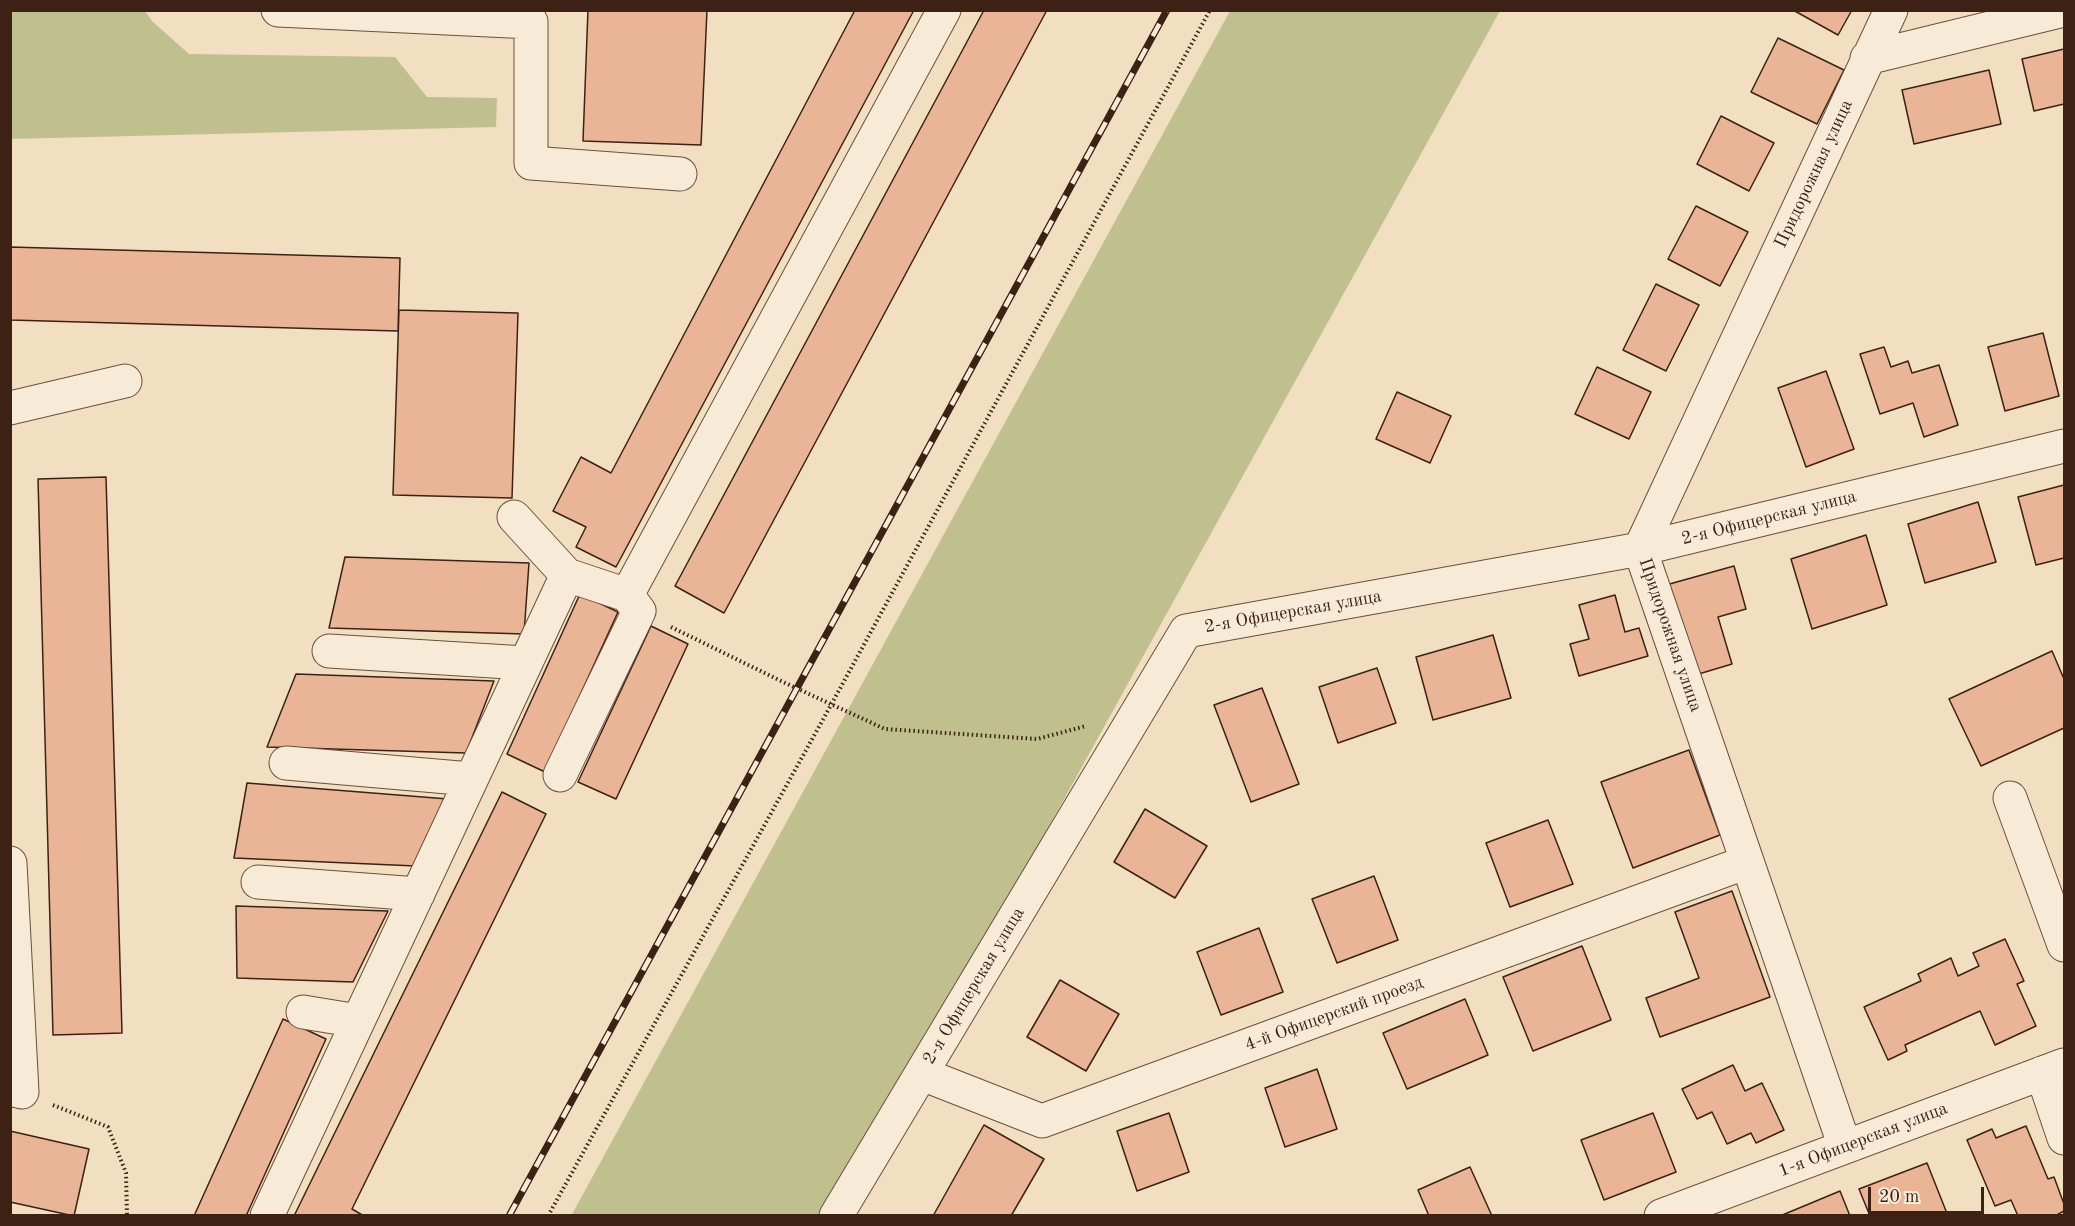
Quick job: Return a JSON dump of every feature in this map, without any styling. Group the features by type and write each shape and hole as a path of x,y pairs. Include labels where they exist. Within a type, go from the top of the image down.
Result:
{"street":[{"path":"278,10 531,22 531,164 680,174"},
{"path":"560,775 633,603 944,10"},
{"name":"Придорожная улица","path":"1845,1147 1640,549 1891,10"},
{"path":"1868,58 2064,10"},
{"path":"10,408 125,381"},
{"name":"2-я Офицерская улица","path":"836,1215 1186,631 1640,549 2064,446"},
{"path":"514,517 567,575 633,603"},
{"path":"267,1215 567,575"},
{"path":"329,651 525,663"},
{"path":"286,763 471,780"},
{"path":"2010,798 2064,945"},
{"name":"4-й Офицерский проезд","path":"922,1074 1042,1121 1747,862"},
{"path":"10,863 16,1090"},
{"path":"258,882 418,894"},
{"path":"303,1012 358,1021"},
{"path":"2053,1069 2064,1138"},
{"name":"1-я Офицерская улица","path":"1661,1215 2053,1069"}],"path":[{"path":"548,1215 831,705 1210,10"},
{"path":"633,603 831,705 885,729 1037,739 1136,714"},
{"path":"16,1090 108,1127 126,1173 127,1215"}],"green space":[{"path":"10,11 145,11 152,21 189,54 395,57 427,97 497,98 496,127 11,139"},
{"path":"1230,11 1500,11 834,1215 571,1216"}],"building":[{"path":"588,10 707,10 701,145 583,141"},
{"path":"855,10 914,10 616,567 576,547 586,527 553,511 581,457 611,473"},
{"path":"984,10 1047,10 724,613 675,586"},
{"path":"1793,10 1852,10 1838,35"},
{"path":"1778,38 1844,70 1817,124 1751,92"},
{"path":"2064,49 2064,104 2034,111 2022,59"},
{"path":"1989,70 2001,124 1914,144 1902,90"},
{"path":"1721,116 1774,143 1749,191 1697,164"},
{"path":"1696,206 1748,232 1720,286 1668,259"},
{"path":"10,247 400,258 398,331 10,320"},
{"path":"1656,284 1699,305 1666,371 1623,350"},
{"path":"399,310 518,313 512,498 393,495"},
{"path":"2043,333 2059,396 2005,411 1988,347"},
{"path":"1884,347 1891,367 1908,361 1912,373 1939,365 1958,425 1924,437 1913,403 1880,414 1860,354"},
{"path":"1597,367 1651,392 1629,439 1575,414"},
{"path":"1826,371 1854,449 1806,467 1778,388"},
{"path":"1397,392 1451,416 1430,463 1376,439"},
{"path":"106,477 122,1033 53,1035 38,479"},
{"path":"2064,485 2064,558 2036,565 2018,497"},
{"path":"1978,502 1996,562 1925,583 1908,524"},
{"path":"1866,535 1887,605 1812,629 1791,559"},
{"path":"345,557 529,563 524,634 329,628"},
{"path":"1734,566 1746,609 1718,617 1732,664 1692,676 1666,585"},
{"path":"580,594 618,612 545,772 507,754"},
{"path":"1615,595 1625,632 1639,628 1648,656 1579,676 1570,644 1589,639 1579,605"},
{"path":"651,626 688,644 616,799 578,782"},
{"path":"1493,635 1511,698 1433,720 1416,657"},
{"path":"2052,651 2064,679 2064,728 1981,766 1949,699"},
{"path":"1377,668 1396,723 1338,743 1319,687"},
{"path":"296,674 494,681 466,753 267,747"},
{"path":"1262,688 1299,784 1251,802 1214,705"},
{"path":"1689,750 1720,835 1633,868 1601,782"},
{"path":"247,783 448,799 416,866 234,858"},
{"path":"502,792 546,814 352,1209 364,1216 294,1216"},
{"path":"1145,809 1207,846 1175,898 1114,862"},
{"path":"1548,820 1573,884 1510,907 1486,843"},
{"path":"1374,876 1398,940 1337,963 1312,899"},
{"path":"1732,891 1770,997 1660,1037 1646,998 1699,978 1675,912"},
{"path":"236,906 388,911 353,982 237,978"},
{"path":"1259,928 1283,992 1221,1015 1197,952"},
{"path":"2005,939 2024,981 2017,984 2036,1026 1995,1045 1980,1011 1905,1045 1907,1051 1888,1060 1864,1007 1921,981 1918,974 1951,958 1958,976 1979,966 1973,953"},
{"path":"1582,946 1611,1020 1533,1051 1503,977"},
{"path":"1060,980 1119,1014 1086,1071 1027,1037"},
{"path":"1465,999 1488,1055 1407,1089 1383,1033"},
{"path":"283,1019 326,1039 246,1216 194,1216"},
{"path":"1733,1065 1745,1091 1762,1083 1784,1130 1756,1143 1751,1133 1727,1144 1712,1112 1697,1119 1682,1089"},
{"path":"1317,1069 1337,1129 1285,1147 1265,1088"},
{"path":"1169,1113 1189,1172 1137,1191 1117,1131"},
{"path":"1653,1113 1676,1172 1604,1200 1581,1140"},
{"path":"984,1125 1044,1159 1011,1216 933,1216"},
{"path":"2026,1126 2048,1179 2054,1177 2064,1204 2064,1211 2055,1216 2018,1216 2011,1200 1995,1206 1967,1140 1992,1129 1996,1138"},
{"path":"10,1131 89,1149 74,1216 10,1202"},
{"path":"1927,1163 1948,1216 1870,1216 1859,1189"},
{"path":"1470,1167 1492,1216 1429,1216 1418,1190"},
{"path":"1840,1191 1850,1216 1780,1216"}],"railway":[{"path":"509,1216 1167,10"}]}
